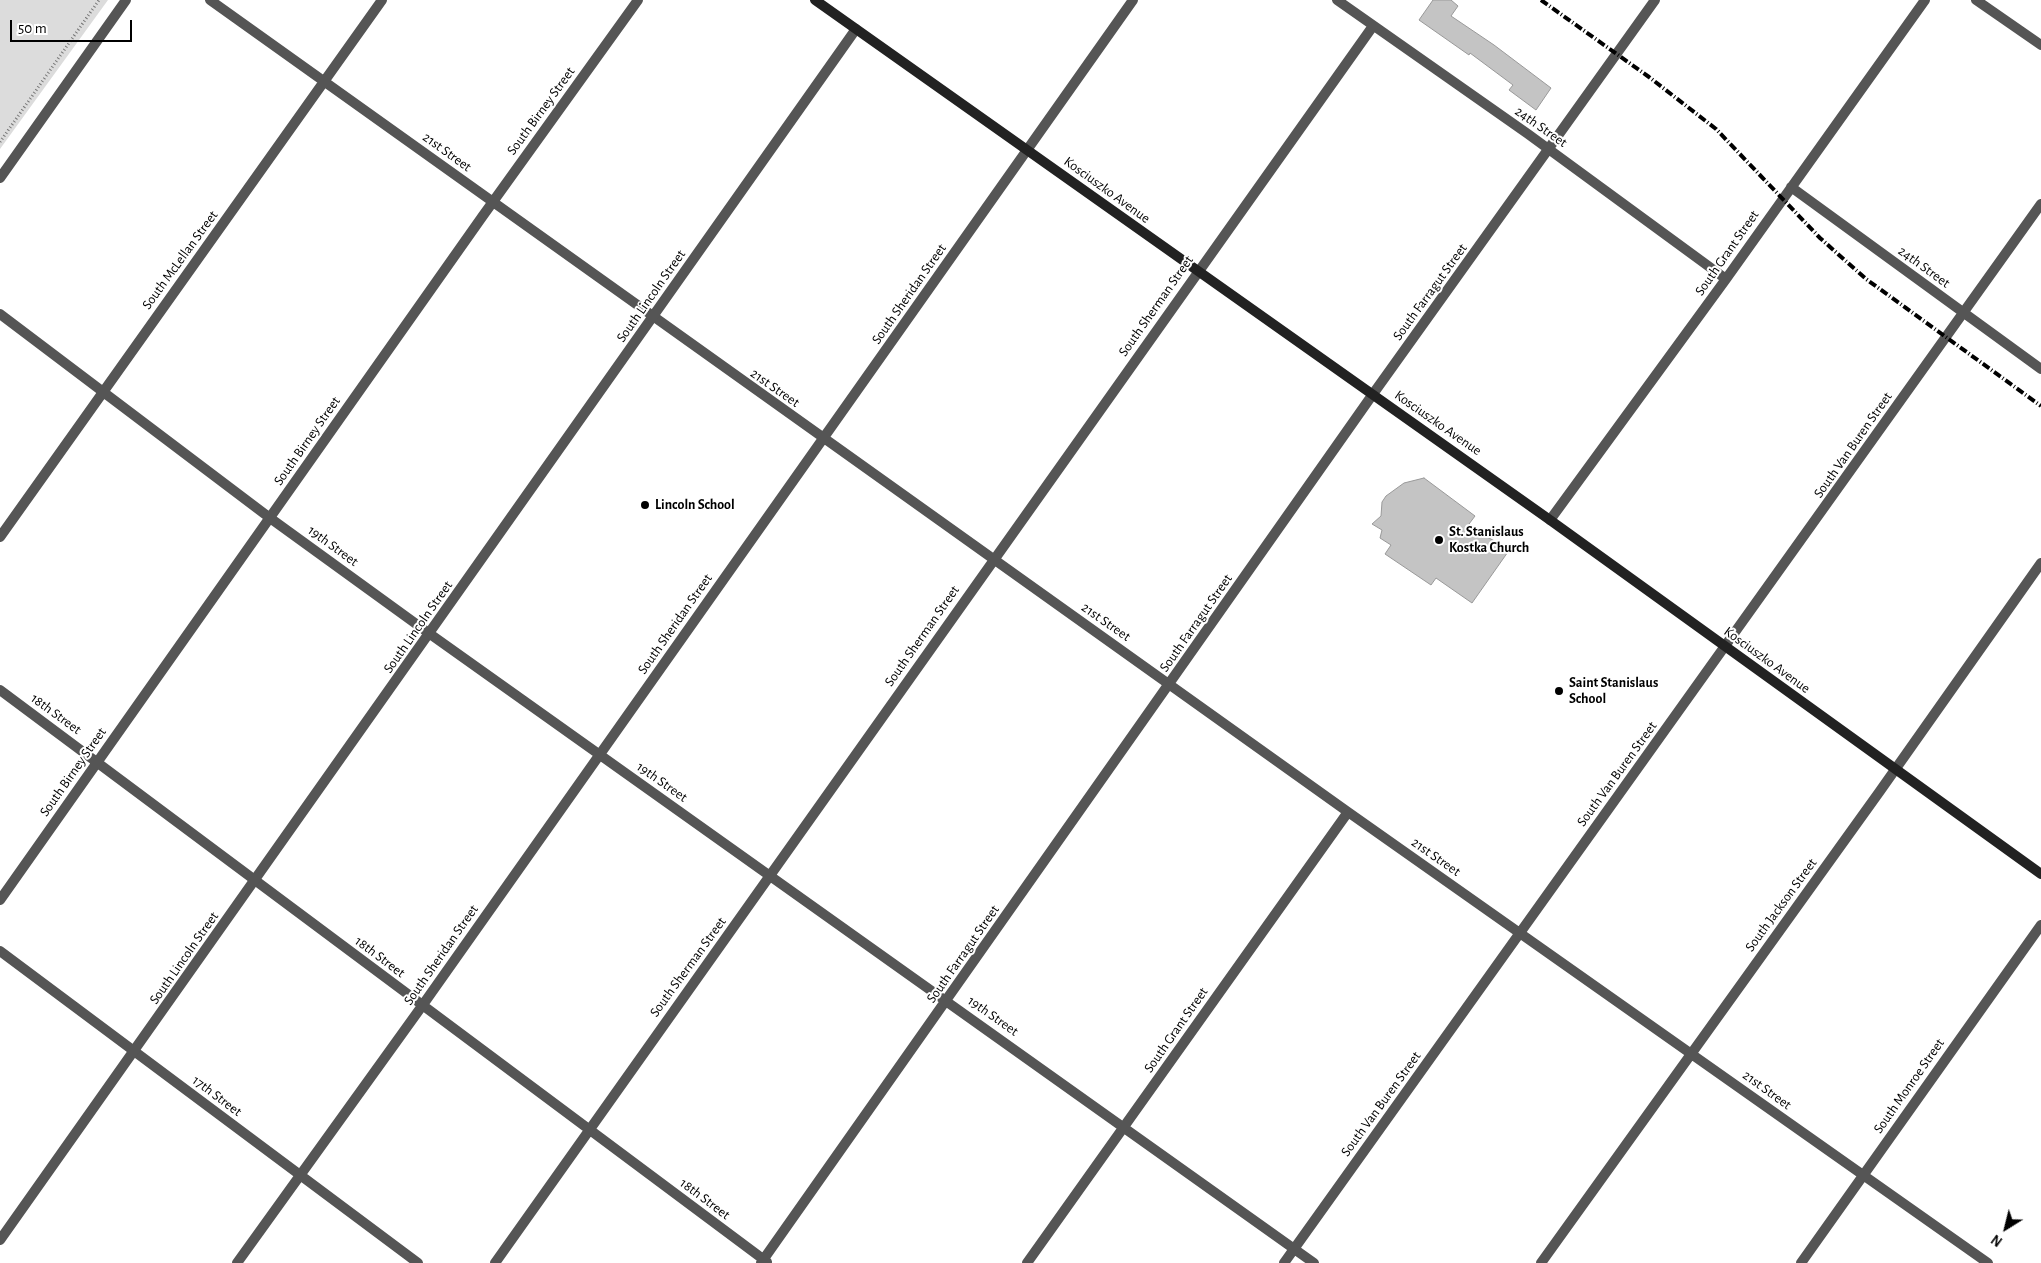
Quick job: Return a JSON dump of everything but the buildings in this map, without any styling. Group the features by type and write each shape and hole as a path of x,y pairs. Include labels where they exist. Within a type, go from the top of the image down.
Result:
{"main road":[{"name":"Kosciuszko Avenue","path":"815,0 1550,520 2041,874"}],"street":[{"path":"0,178 126,0"},
{"name":"21st Street","path":"210,0 325,80 652,318 1988,1263"},
{"name":"South McLellan Street","path":"0,537 382,0"},
{"name":"South Birney Street","path":"0,900 638,0"},
{"name":"South Sheridan Street","path":"237,1263 422,1006 1133,0"},
{"name":"24th Street","path":"1337,0 1549,150 1726,279"},
{"name":"South Farragut Street","path":"764,1262 1373,394 1655,0"},
{"name":"South Grant Street","path":"1550,520 1726,279 1925,0"},
{"path":"1976,0 2041,45"},
{"name":"South Sherman Street","path":"495,1263 1373,26"},
{"name":"South Lincoln Street","path":"0,1240 135,1052 856,29"},
{"name":"24th Street","path":"1791,187 2041,369"},
{"name":"South Van Buren Street","path":"1284,1263 2041,204"},
{"name":"19th Street","path":"0,314 104,390 270,518 430,634 947,1000 1314,1263"},
{"name":"South Jackson Street","path":"1541,1263 1895,770 2041,563"},
{"name":"18th Street","path":"0,690 764,1262"},
{"name":"South Grant Street","path":"1027,1263 1348,812"},
{"name":"South Monroe Street","path":"1800,1263 2041,925"},
{"name":"17th Street","path":"0,950 418,1263"}],"path":[{"path":"0,142 99,0"}],"shaded area":[{"path":"0,0 108,0 0,149"}],"railway":[{"path":"1541,0 1649,77 1716,129 1820,238 1866,279 2041,406"}],"place":[{"name":"Lincoln School","path":"645,505"},
{"name":"St. Stanislaus Kostka Church","path":"1439,540"},
{"name":"Saint Stanislaus School","path":"1559,691"}]}
